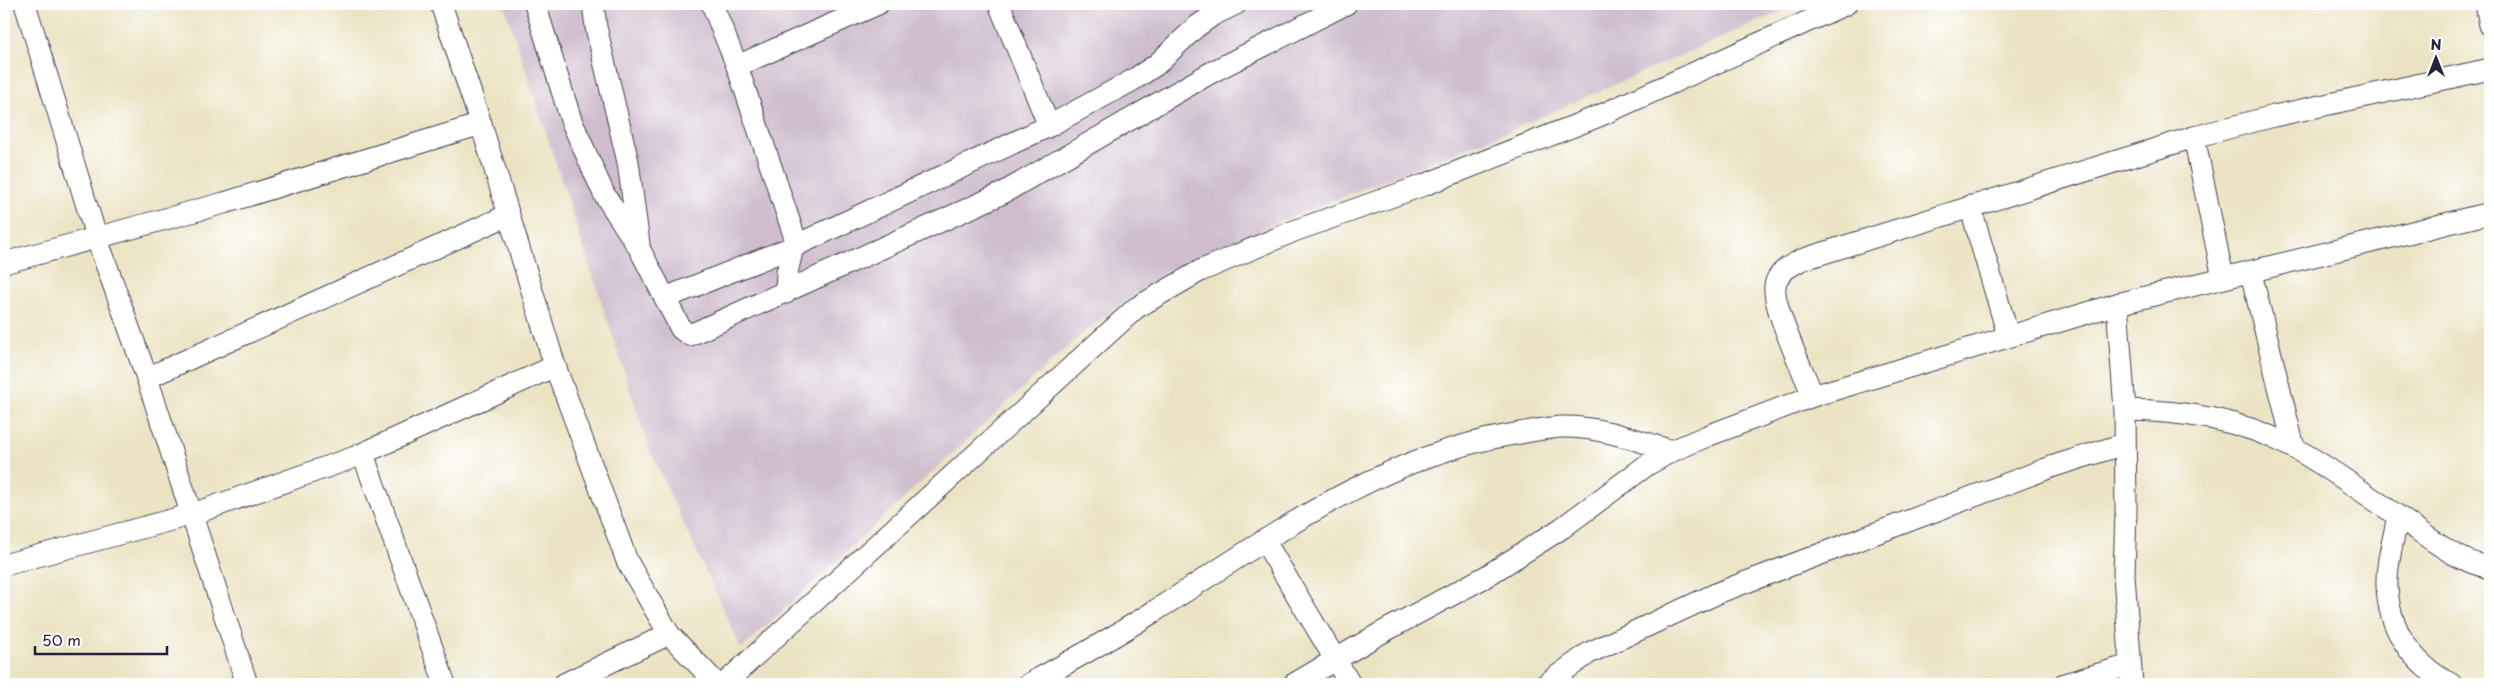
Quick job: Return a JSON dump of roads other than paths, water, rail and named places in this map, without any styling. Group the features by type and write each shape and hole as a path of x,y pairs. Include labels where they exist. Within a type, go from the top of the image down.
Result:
{"street":[{"path":"25,4 97,238 193,514 247,684"},
{"path":"441,4 481,124 555,366 627,561 669,634 717,684"},
{"path":"535,4 572,120 604,194 639,248 681,329 690,335 1003,193 1212,72 1346,4"},
{"path":"593,4 596,28 628,162 639,248"},
{"path":"712,4 737,66 792,226 795,246 787,273 786,292"},
{"path":"737,66 878,4"},
{"path":"999,4 1049,126"},
{"path":"665,298 795,246 1049,126 1156,65 1196,27 1211,9 1236,4"},
{"path":"724,684 878,546 1136,308 1159,293 1200,271 1294,231 1424,184 1599,116 1846,4"},
{"path":"2486,4 2490,25"},
{"path":"1813,396 1778,309 1775,286 1782,271 1822,252 2194,137 2274,116 2490,69"},
{"path":"4,263 233,200 481,124"},
{"path":"2194,137 2223,278"},
{"path":"1970,206 2008,336"},
{"path":"1294,684 1335,659 1485,577 1562,528 1628,478 1672,450 1813,396 2117,304 2251,273 2490,213"},
{"path":"147,378 508,215"},
{"path":"2251,273 2294,448"},
{"path":"2064,684 2131,675 2124,575 2126,512 2125,410 2117,304"},
{"path":"4,565 193,514 363,454 555,366"},
{"path":"2125,410 2176,413 2215,419 2263,434 2294,448 2398,516 2442,548 2477,565 2490,568"},
{"path":"1029,684 1153,613 1264,540 1314,510 1403,465 1470,442 1562,427 1602,430 1672,450"},
{"path":"1549,683 1589,654 1720,592 2054,466 2124,444"},
{"path":"363,454 445,684"},
{"path":"2398,516 2387,586 2399,635 2415,659 2427,670 2451,684"},
{"path":"1264,540 1350,684"},
{"path":"564,684 669,634"}]}
